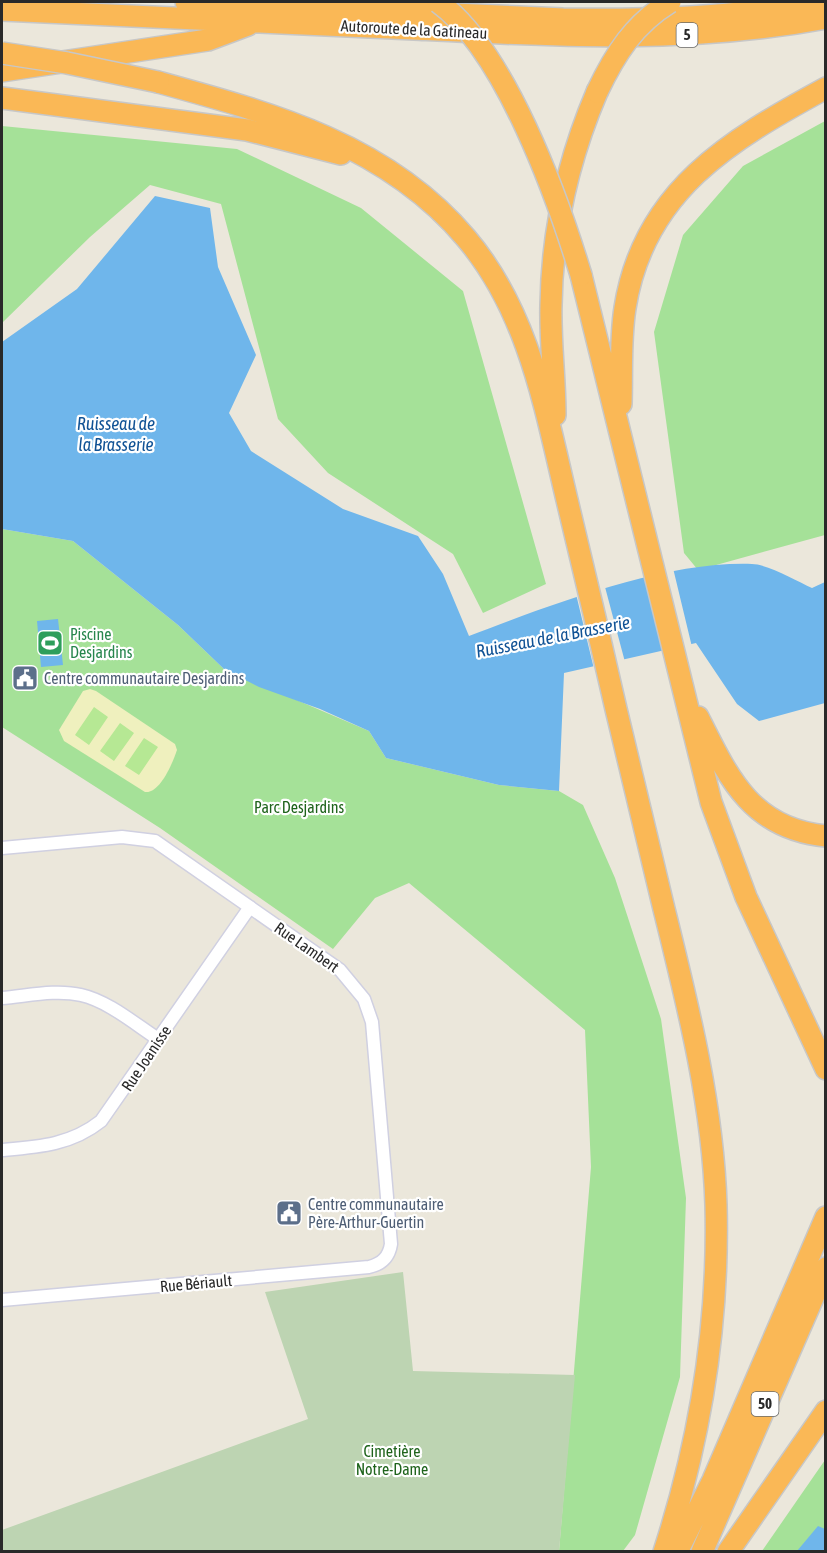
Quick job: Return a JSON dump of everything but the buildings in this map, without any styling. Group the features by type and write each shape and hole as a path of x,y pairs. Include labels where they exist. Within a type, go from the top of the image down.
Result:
{"highway":[{"name":"Autoroute de la Gatineau","path":"186,2 552,19 626,19 711,16 815,2"},
{"path":"438,2 458,19 476,40 507,93 553,193 581,275 711,802 754,915 825,1069"},
{"path":"555,449 550,306 555,239 570,171 597,92 626,39 642,22 670,2"},
{"name":"Autoroute de la Gatineau","path":"2,10 548,35 651,37 743,30 825,18"},
{"path":"2,71 208,40 257,22"},
{"path":"2,53 67,63 158,82 319,131 384,168 419,192 445,215 468,240 493,274 512,308 526,345 555,449 688,1011 708,1123 715,1187 716,1283 710,1352 693,1448 664,1551"},
{"path":"621,434 625,308 634,270 654,225 679,189 721,150 825,88"},
{"path":"2,98 247,130 315,146 384,168"},
{"path":"680,682 724,769 749,802 767,817 788,828 825,836"},
{"name":"50","path":"677,1551 713,1480 825,1217"},
{"name":"50","path":"702,1551 825,1268"},
{"path":"728,1551 825,1411"}],"street":[{"name":"Rue Lambert","path":"2,848 122,837 145,838 164,846 340,970 357,988 369,1011 374,1036 391,1244 386,1257"},
{"name":"Rue Joanisse","path":"2,1150 57,1144 91,1129 108,1113 250,907"},
{"path":"2,998 57,993 82,995 96,1000 158,1039"},
{"name":"Rue Bériault","path":"2,1300 369,1267 383,1262 386,1257"}],"green space":[{"path":"825,121 825,535 698,570 684,553 654,332 683,235 743,166"},
{"path":"2,126 237,149 361,208 463,291 546,584 483,613 453,554 328,473 278,419 221,204 150,185 90,237 2,323"},
{"name":"Parc Desjardins","path":"2,529 73,541 178,625 224,669 369,731 386,758 499,785 559,791 583,805 615,878 661,1019 686,1198 680,1377 635,1535 623,1551 559,1551 591,1167 585,1030 409,883 375,898 333,949 160,828 2,727"},
{"path":"94,707 108,717 89,745 75,735"},
{"path":"120,723 134,733 114,761 100,751"},
{"path":"144,738 158,747 139,775 125,766"},
{"name":"Cimetière Notre-Dame","path":"403,1272 413,1371 575,1375 559,1551 2,1551 2,1530 308,1419 265,1292"},
{"path":"825,1460 825,1551 762,1551"}],"sand":[{"path":"90,689 175,744 177,750 172,762 156,788 145,792 64,741 59,730 83,691"}],"water":[{"name":"Ruisseau de la Brasserie","path":"155,196 210,208 218,267 256,355 229,413 251,451 343,509 418,536 443,574 469,636 535,611 645,577 718,565 758,565 812,588 825,582 825,703 759,721 737,704 696,643 564,673 559,791 499,785 386,758 369,731 320,709 259,687 224,669 178,625 73,541 2,529 2,342 77,289"},
{"name":"Piscine Desjardins","path":"58,619 63,665 41,667 37,621"},
{"path":"818,1526 825,1529 825,1551 797,1551"}],"pier":[{"path":"673,568 692,647 664,653 645,576"},
{"path":"605,587 625,662 594,669 576,594"}],"place":[{"name":"Piscine Desjardins","path":"50,643"},
{"name":"Centre communautaire Desjardins","path":"25,678"},
{"name":"Centre communautaire Père-Arthur-Guertin","path":"289,1213"}]}
